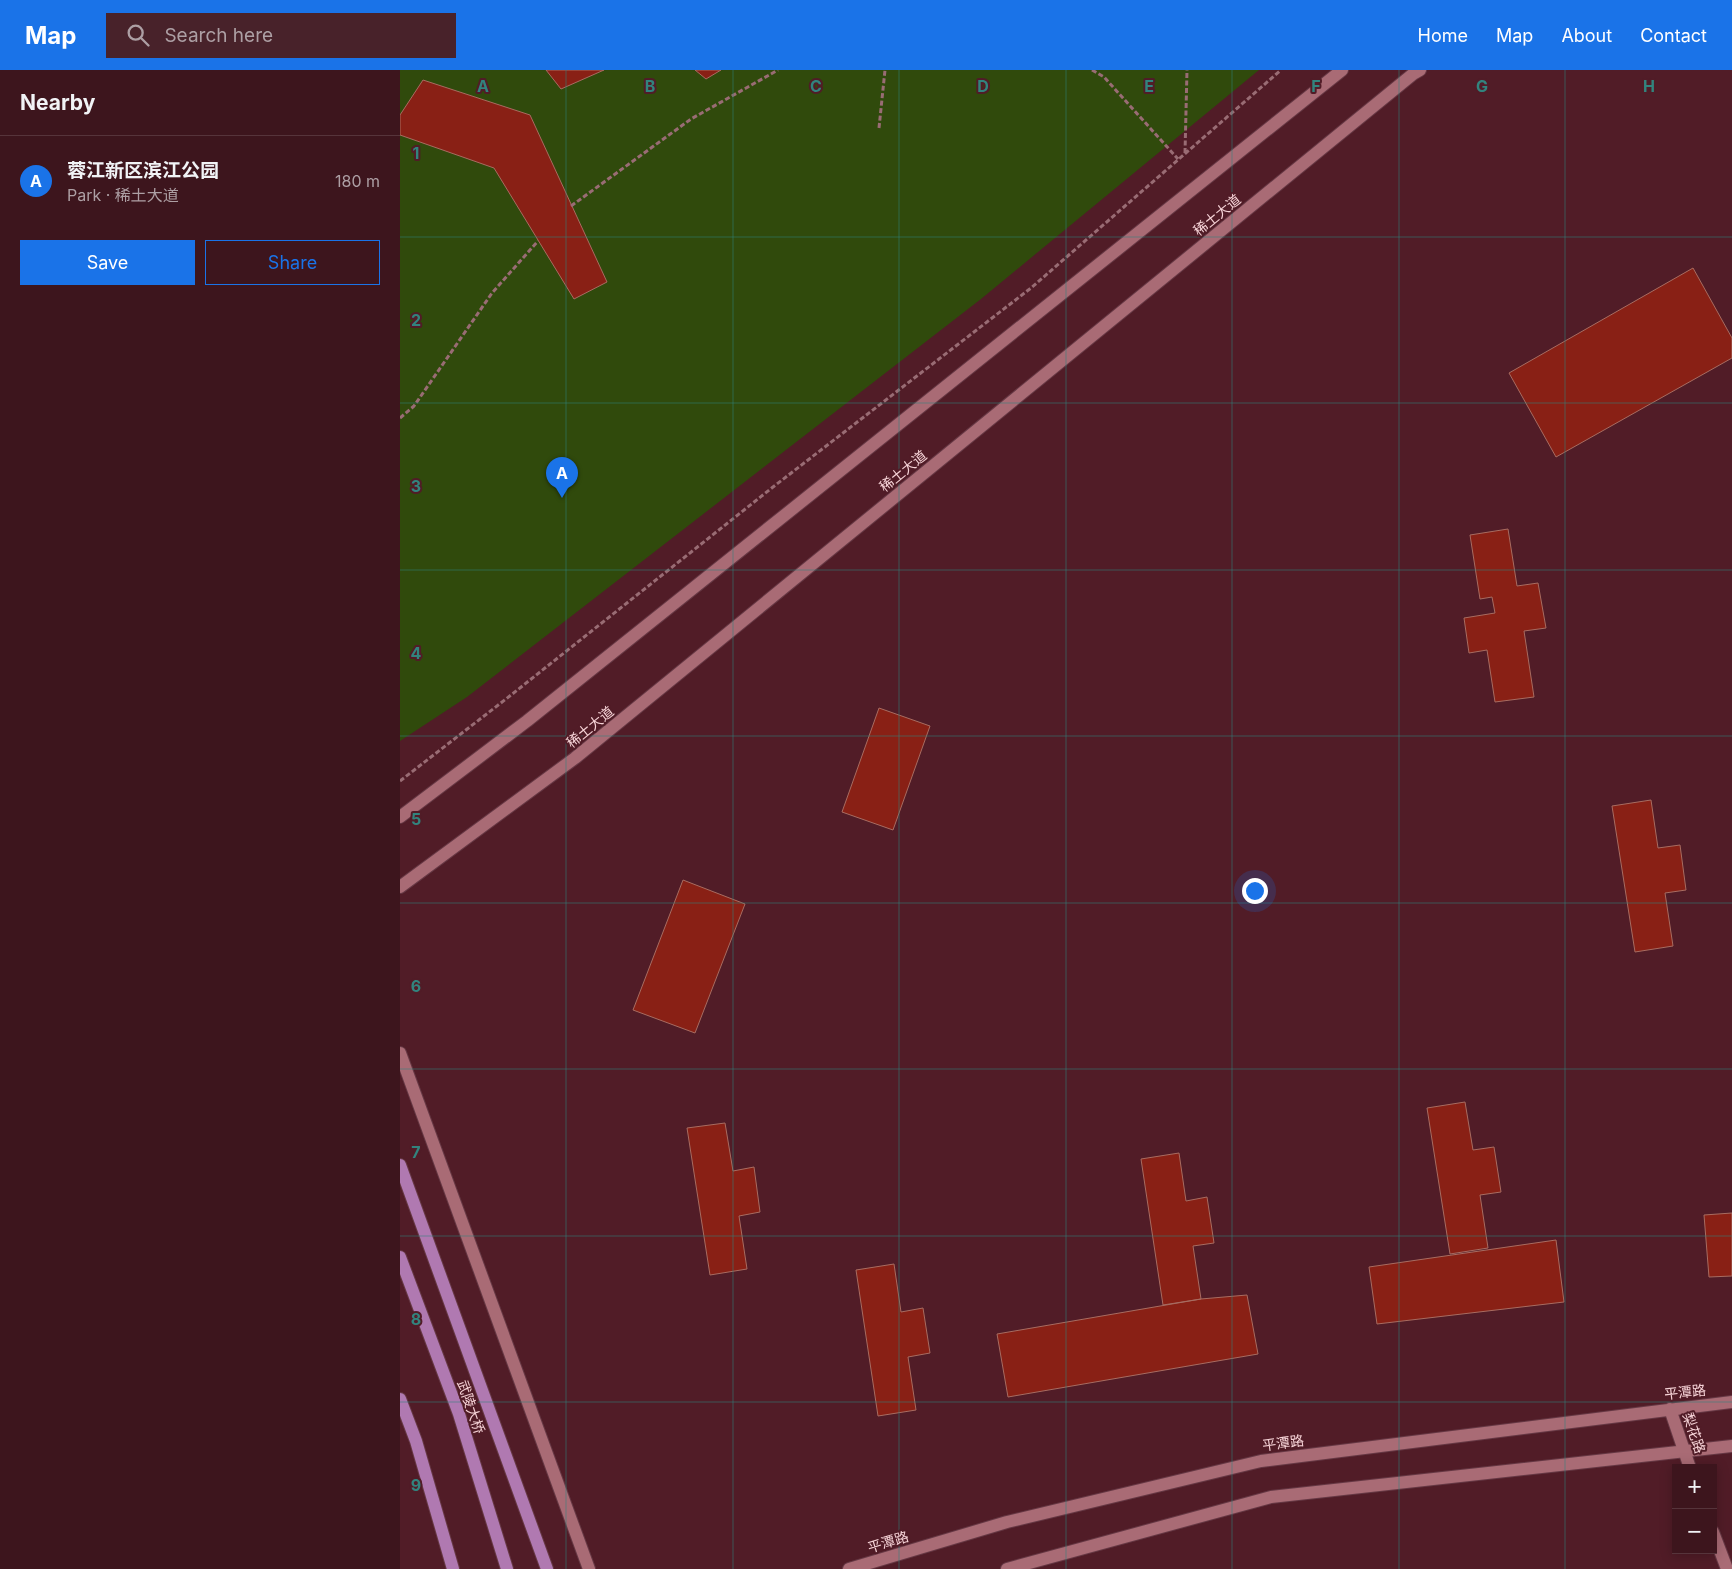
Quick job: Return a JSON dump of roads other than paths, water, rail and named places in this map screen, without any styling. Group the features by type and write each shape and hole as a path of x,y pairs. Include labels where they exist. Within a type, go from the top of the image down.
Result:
{"main road":[{"path":"400,817 527,720 1342,70"},
{"name":"稀土大道","path":"400,887 576,758 1420,70"},
{"path":"400,1053 589,1569"},
{"path":"400,1165 548,1569"},
{"name":"武陵大桥","path":"400,1257 459,1414 507,1569"},
{"path":"400,1399 416,1441 453,1569"},
{"name":"平潭路","path":"849,1569 1007,1522 1261,1461 1670,1408 1732,1402"},
{"name":"梨花路","path":"1670,1408 1689,1464"},
{"path":"1007,1569 1271,1498 1732,1446"},
{"path":"1717,1543 1727,1569"}],"place":[{"name":"蓉江新区滨江公园","path":"562,498"}]}
